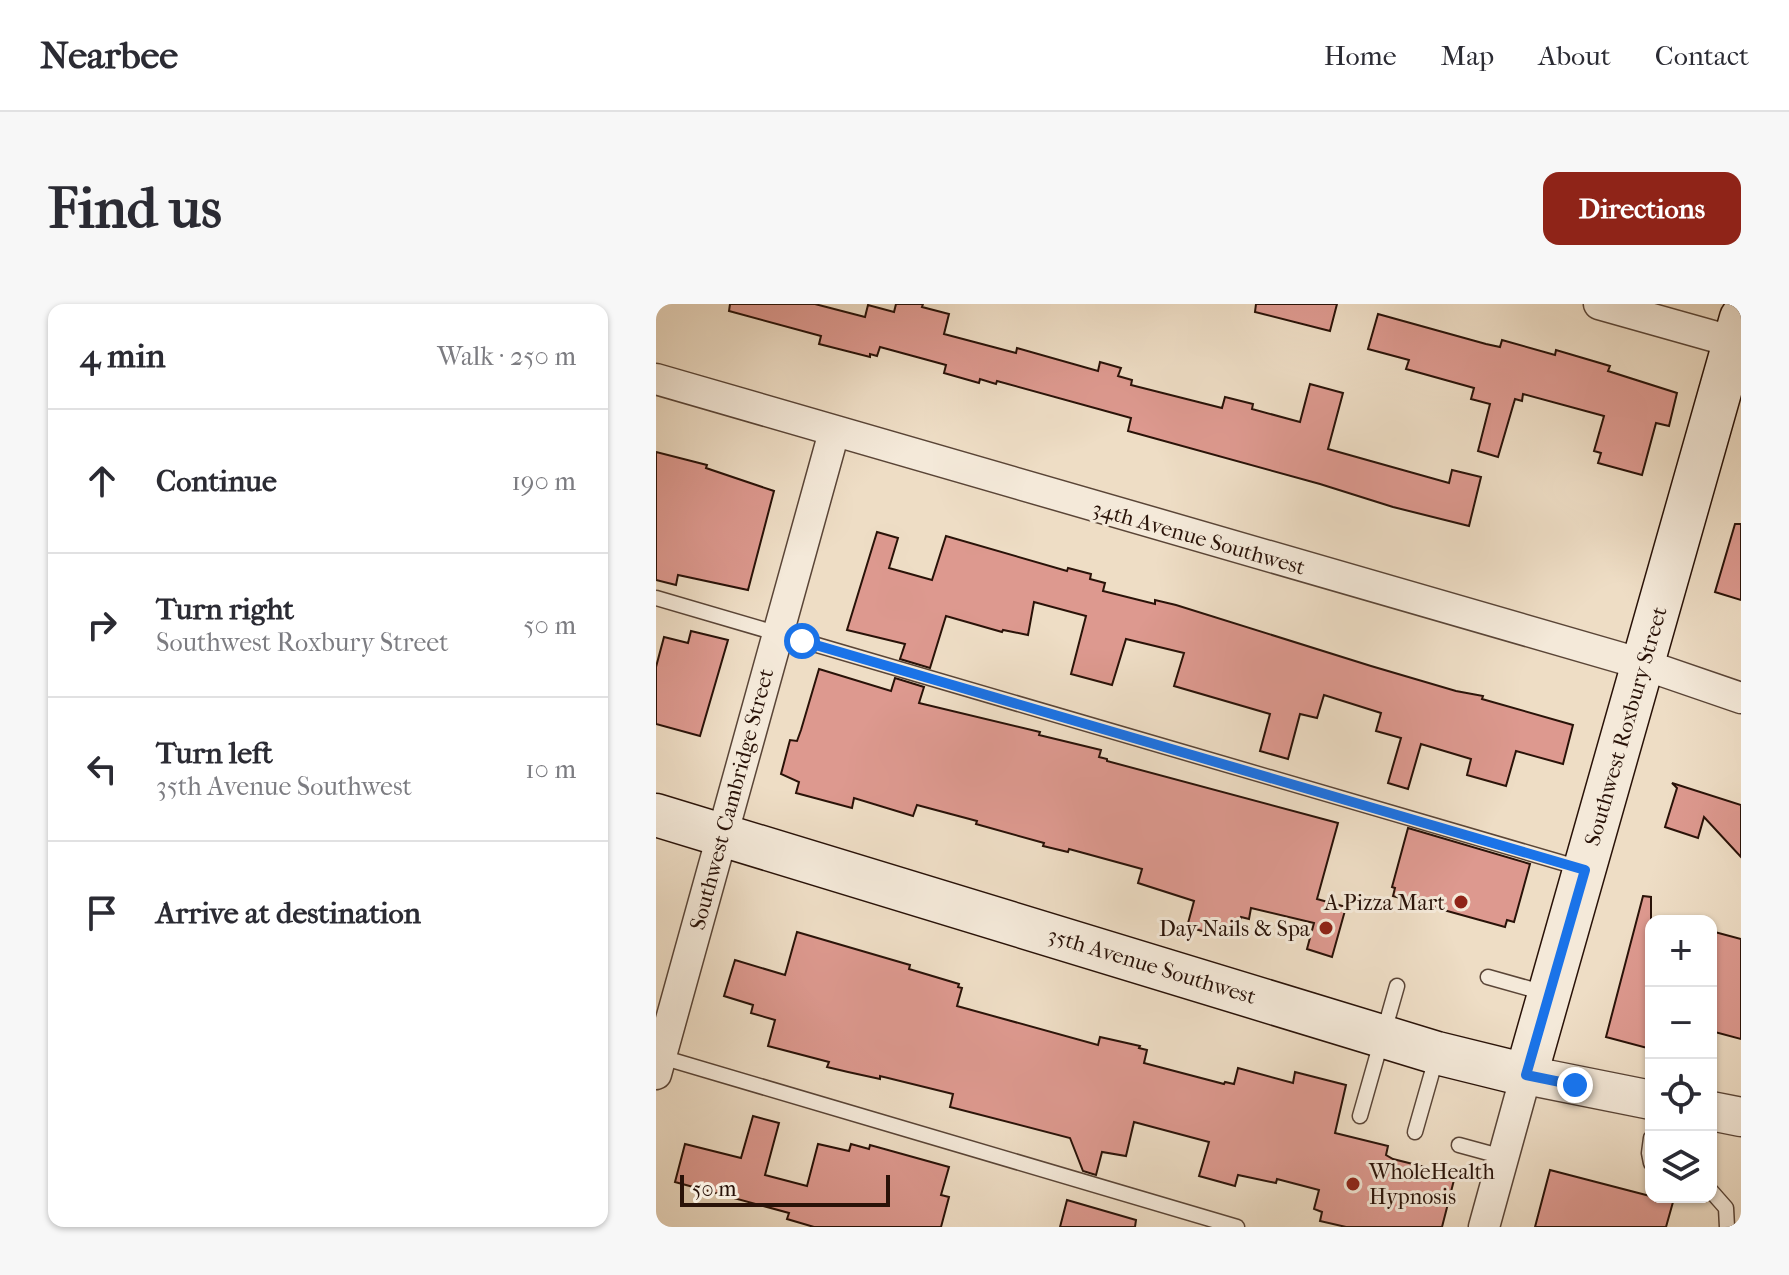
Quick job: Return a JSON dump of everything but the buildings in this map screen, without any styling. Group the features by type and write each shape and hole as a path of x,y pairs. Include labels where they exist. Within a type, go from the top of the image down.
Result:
{"main road":[{"name":"Southwest Roxbury Street","path":"1526,1075 1738,330"},
{"name":"35th Avenue Southwest","path":"656,815 1437,1053 1526,1075"}],"street":[{"path":"1599,304 1738,330"},
{"name":"34th Avenue Southwest","path":"656,379 1642,664 1741,698"},
{"name":"Southwest Cambridge Street","path":"658,1062 834,432"},
{"name":"35th Avenue Southwest","path":"1526,1075 1645,1099"},
{"name":"Southwest Roxbury Street","path":"1484,1227 1526,1075"},
{"path":"1717,1112 1741,1117"}],"lane":[{"path":"656,598 1585,870"},
{"path":"1488,977 1549,994"},
{"path":"1360,1116 1397,986"},
{"path":"1415,1132 1437,1053"},
{"path":"658,1062 1237,1227"},
{"path":"1459,1145 1503,1157"},
{"path":"1717,1198 1726,1208 1727,1227"}],"place":[{"name":"A Pizza Mart","path":"1461,902"},
{"name":"Day Nails & Spa","path":"1326,928"},
{"name":"WholeHealth Hypnosis","path":"1353,1184"}],"route":[{"path":"802,641 1585,870 1526,1075 1575,1085"}]}
